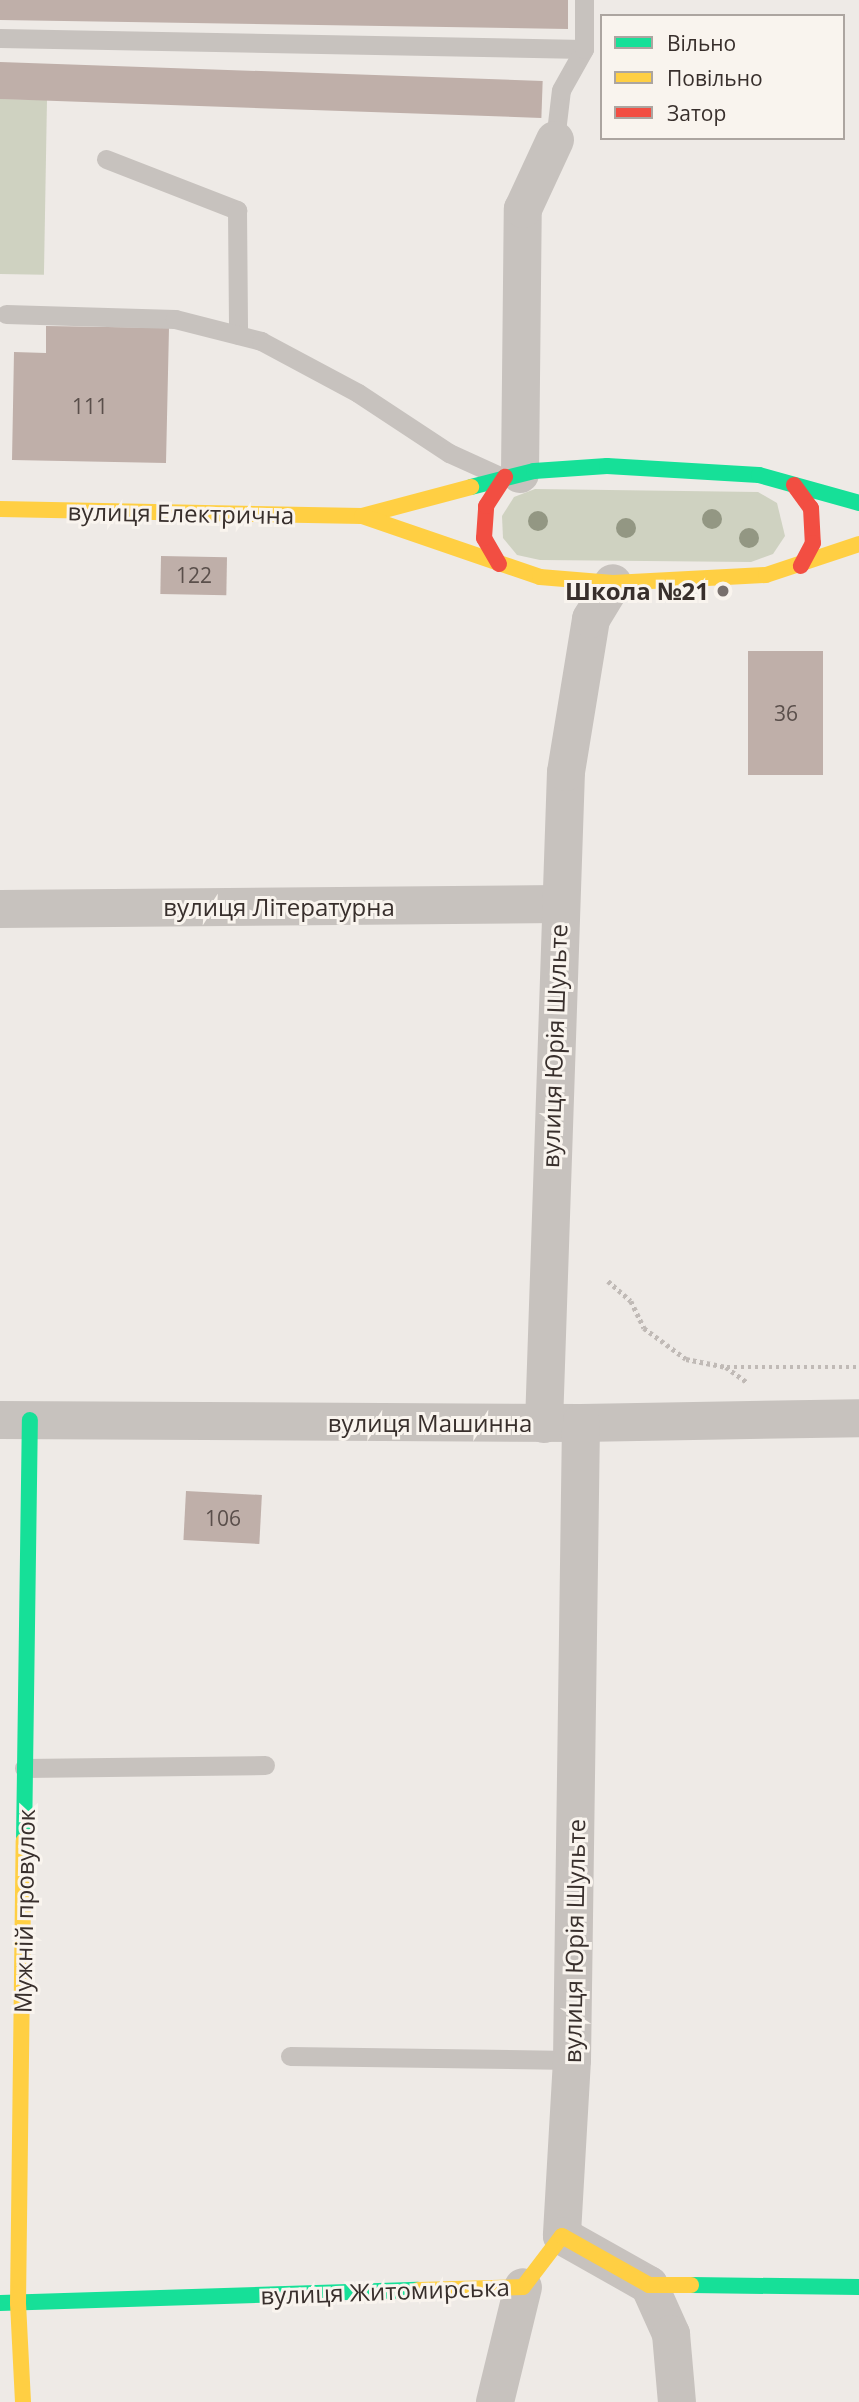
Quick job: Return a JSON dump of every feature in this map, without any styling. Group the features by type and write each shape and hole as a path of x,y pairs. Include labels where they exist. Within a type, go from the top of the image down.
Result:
{"street":[{"path":"499,565 484,538 485,517 512,476 523,209 555,140"},
{"name":"вулиця Електрична","path":"0,509 362,516 512,476 648,467 759,475 859,503"},
{"path":"794,485 811,508 813,543 801,566"},
{"name":"вулиця Електрична","path":"362,516 499,565 557,578 613,583 765,575 801,566 859,544"},
{"path":"557,578 573,618 579,670"},
{"path":"579,670 591,620 613,583"},
{"name":"вулиця Юрія Шульте","path":"562,2236 572,2060 558,904 579,670"},
{"name":"вулиця Літературна","path":"0,909 558,904"},
{"name":"вулиця Машинна","path":"15,1420 563,1424 859,1418"},
{"name":"Мужній провулок","path":"15,1420 24,1768 13,1829 18,2303 23,2402"},
{"path":"495,2402 523,2287 562,2236 649,2285 859,2287"},
{"path":"649,2285 671,2334 677,2402"},
{"name":"вулиця Житомирська","path":"0,2303 523,2287"}],"lane":[{"path":"555,140 561,89 584,49 584,0"},
{"path":"0,38 584,49"},
{"path":"106,159 237,210 238,335"},
{"path":"6,314 175,319 238,335 305,362 449,453 512,476"},
{"path":"24,1768 265,1765"},
{"path":"290,2056 572,2060"}],"path":[{"path":"608,1281 631,1301 644,1328 686,1359 726,1367 859,1367"},
{"path":"726,1367 786,1418"}],"green space":[{"path":"0,99 47,100 44,275 0,274"},
{"path":"535,489 758,492 777,503 785,536 773,554 751,562 540,560 517,555 503,538 502,516 514,497"}],"building":[{"path":"0,0 568,0 568,29 0,20"},
{"path":"0,62 543,81 541,118 0,99"},
{"path":"46,326 169,328 166,463 12,460 14,352 46,353"},
{"path":"161,556 227,557 226,595 160,594"},
{"path":"748,651 823,651 823,775 748,775"},
{"path":"186,1491 262,1495 259,1544 183,1540"}],"traffic: fast":[{"path":"471,487 534,471 607,466 759,475 859,503"},
{"path":"24,1841 30,1420"},
{"path":"691,2285 859,2287"},
{"path":"0,2303 418,2290"}],"traffic: slow":[{"path":"0,509 362,516 471,487"},
{"path":"362,516 540,577 613,583 766,575 859,544"},
{"path":"23,2402 18,2303 24,1841"},
{"path":"418,2290 523,2287 562,2236 649,2285 691,2285"}],"traffic: jam":[{"path":"499,564 484,538 486,506 505,477"},
{"path":"794,485 811,508 813,543 801,566"}],"place":[{"name":"Школа №21","path":"723,591"}]}
